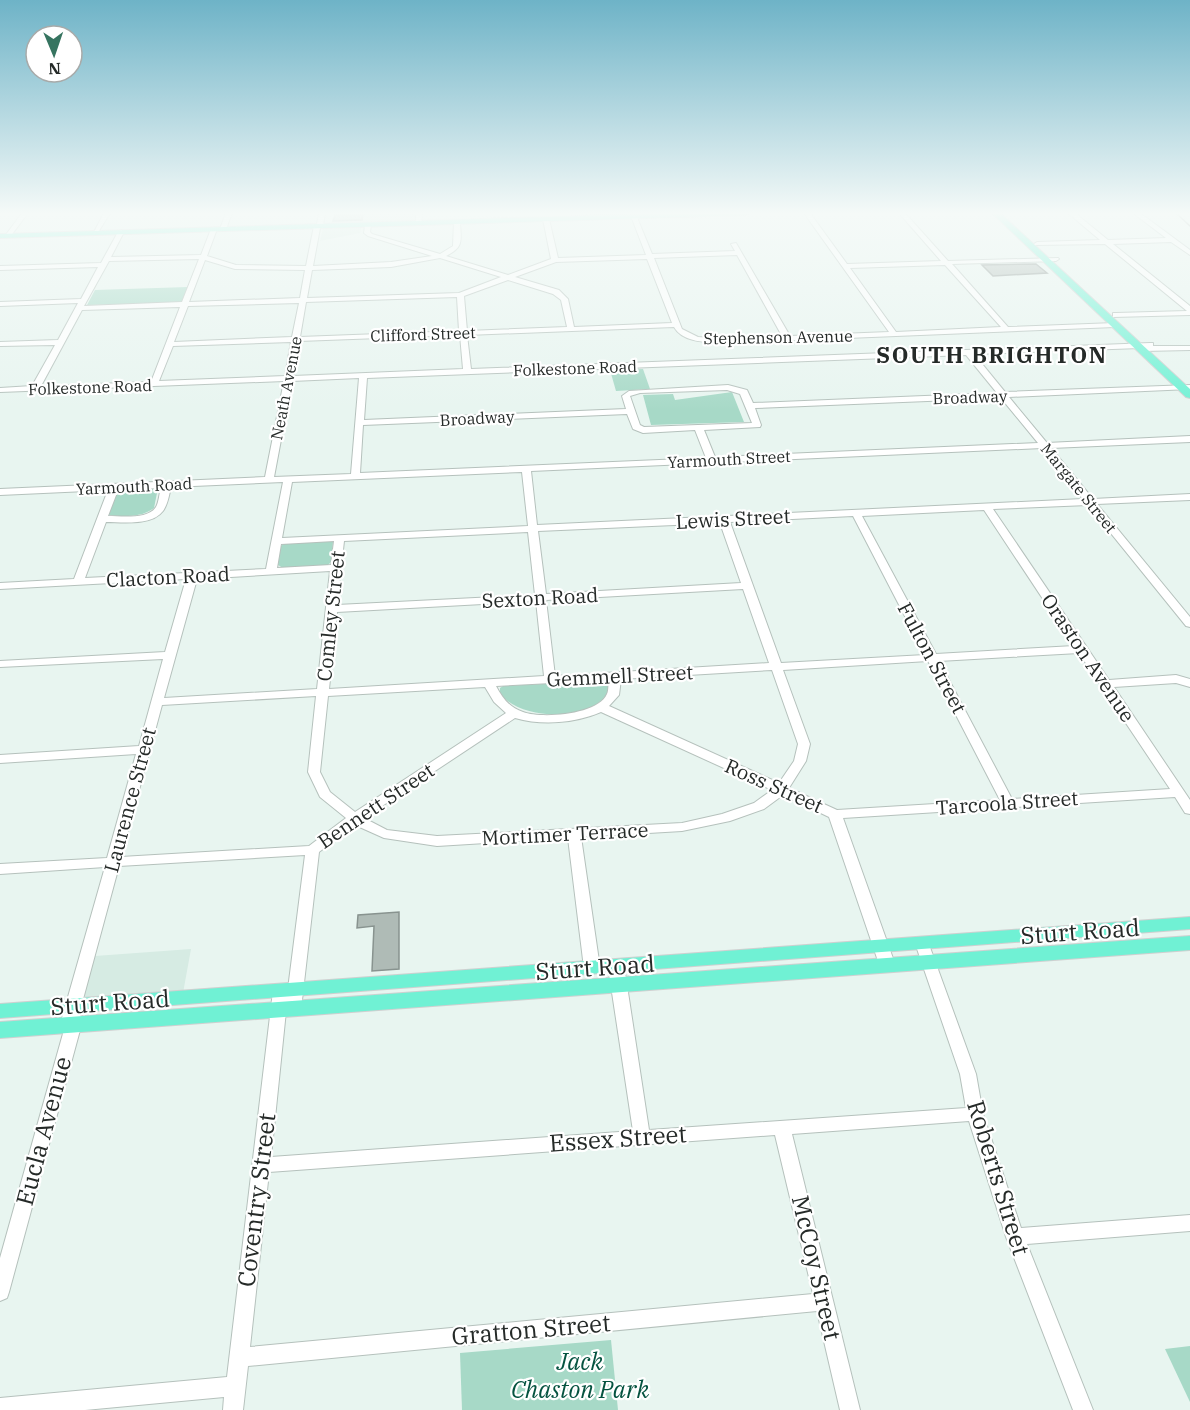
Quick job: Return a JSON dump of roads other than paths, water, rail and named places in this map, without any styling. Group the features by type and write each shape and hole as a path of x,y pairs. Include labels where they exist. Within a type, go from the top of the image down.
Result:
{"main road":[{"path":"1071,279 1188,388"},
{"name":"Sturt Road","path":"885,955 921,943 1190,923"},
{"name":"Sturt Road","path":"0,1011 73,1015 885,955 929,961 1190,943"},
{"name":"Sturt Road","path":"287,1000 592,968 618,975"},
{"name":"Sturt Road","path":"0,1030 73,1015"}],"street":[{"path":"35,389 95,279"},
{"path":"154,384 195,279"},
{"name":"Neath Avenue","path":"269,480 307,279"},
{"path":"0,304 185,305 460,295 505,279"},
{"path":"515,279 559,294 564,299 571,329"},
{"path":"659,279 677,325"},
{"path":"754,279 787,338"},
{"path":"854,279 894,334"},
{"path":"962,279 1007,330"},
{"path":"1151,279 1190,311"},
{"path":"460,295 468,372"},
{"name":"Stephenson Avenue","path":"677,325 679,330 692,337 710,341 787,338 830,347 894,334 1007,330 1190,311"},
{"name":"Clifford Street","path":"170,344 677,325"},
{"path":"0,344 61,342"},
{"name":"Folkestone Road","path":"0,390 468,372 830,347 968,352 1190,348"},
{"name":"Margate Street","path":"968,352 1190,624"},
{"path":"355,476 363,376"},
{"path":"734,388 744,392 756,425 651,431 638,429 630,411 626,396 629,393 734,388"},
{"name":"Broadway","path":"750,406 1188,388"},
{"name":"Broadway","path":"359,423 630,411"},
{"path":"699,429 711,460"},
{"name":"Yarmouth Street","path":"269,480 1190,439"},
{"path":"526,468 550,680"},
{"path":"271,572 288,479"},
{"name":"Yarmouth Road","path":"0,492 269,480"},
{"path":"101,519 139,518 155,513 159,509 166,485"},
{"path":"78,582 114,487"},
{"name":"Lewis Street","path":"277,541 1190,497"},
{"name":"Oraston Avenue","path":"987,507 1190,810"},
{"name":"Fulton Street","path":"856,513 1008,804"},
{"name":"Mortimer Terrace","path":"323,693 314,772 325,794 355,819 384,834 437,841 682,827 759,806 781,790 800,761 804,744 724,520"},
{"name":"Comley Street","path":"323,693 339,538"},
{"name":"Clacton Road","path":"0,586 336,568"},
{"name":"Laurence Street","path":"73,1015 192,576"},
{"name":"Sexton Road","path":"332,609 748,586"},
{"name":"Gemmell Street","path":"157,702 1082,649"},
{"path":"0,664 170,655"},
{"path":"489,683 496,699 513,714 539,718 575,716 601,707 614,695 615,676"},
{"path":"1106,684 1176,679 1190,683"},
{"name":"Ross Street","path":"601,707 835,814 885,955"},
{"name":"Bennett Street","path":"287,1000 312,850 330,835 513,714"},
{"path":"0,759 144,750"},
{"name":"Tarcoola Street","path":"835,814 1179,793"},
{"path":"574,833 592,968"},
{"path":"0,869 312,850"},
{"name":"Roberts Street","path":"921,943 968,1074 975,1114 1015,1237 1083,1410"},
{"path":"618,975 642,1137"},
{"name":"Coventry Street","path":"233,1410 261,1165 287,1000"},
{"name":"Eucla Avenue","path":"0,1292 73,1015"},
{"name":"Essex Street","path":"261,1165 975,1114"},
{"name":"McCoy Street","path":"782,1127 850,1410"},
{"path":"1015,1237 1190,1223"},
{"name":"Gratton Street","path":"239,1357 823,1302"},
{"path":"0,1408 236,1386"}],"district":[{"name":"SOUTH BRIGHTON","path":"992,355"}],"park label":[{"name":"Jack Chaston Park","path":"580,1376"}]}
